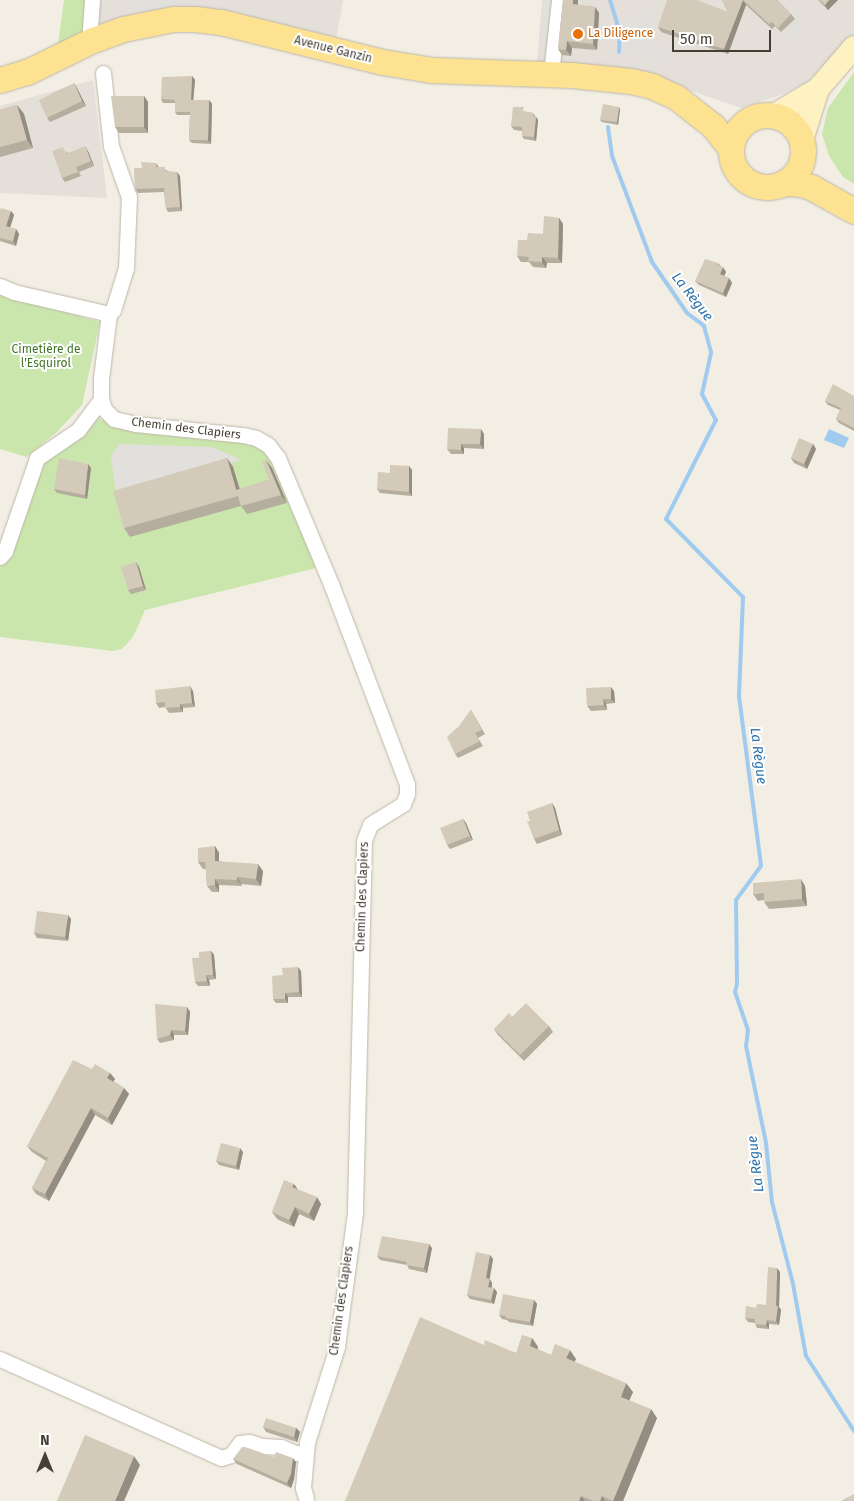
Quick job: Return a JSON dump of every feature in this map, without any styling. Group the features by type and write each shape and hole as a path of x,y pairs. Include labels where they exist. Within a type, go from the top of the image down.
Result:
{"main road":[{"name":"Avenue Ganzin","path":"0,80 27,72 93,40 143,23 173,19 195,19 221,22 383,62 432,70 551,74 631,80 737,117 762,117"},
{"path":"854,47 818,89 737,131 730,148 732,160 743,178 762,187 783,183 811,187 854,211"},
{"path":"783,183 792,176 802,148 818,89"},
{"name":"Avenue Ganzin","path":"676,97 713,126 730,148"},
{"path":"762,117 791,124 802,148 819,175 854,195"}],"street":[{"path":"92,0 90,30 93,40"},
{"path":"551,74 559,0"},
{"path":"0,557 5,550 37,458 78,430 101,400 108,314 113,310 126,268 128,197 111,146 103,73"},
{"path":"0,286 14,292 108,314"},
{"name":"Chemin des Clapiers","path":"101,400 104,409 114,419 146,425 243,435 256,438 268,444 278,458 331,584 406,784 407,794 402,804 370,825 364,841 355,1213 337,1348 306,1452 303,1488 306,1498"},
{"path":"0,1359 222,1458 232,1454 240,1443 249,1442 262,1446 281,1447 295,1453 306,1452"}],"shaded area":[{"path":"98,0 343,0 336,41 241,18 97,30"},
{"path":"178,0 178,7 134,11 133,2"},
{"path":"542,0 854,0 854,36 806,83 780,95 741,108 654,78 537,61"},
{"path":"544,0 554,0 550,49 540,48"},
{"path":"639,9 653,15 646,42 674,50 669,67 645,58 635,58 626,48"},
{"path":"799,20 804,25 790,41 784,36"},
{"path":"93,80 107,198 0,193 0,106"},
{"path":"119,444 212,447 241,460 116,496 111,456"}],"green space":[{"path":"64,0 98,0 97,30 58,44"},
{"path":"854,72 854,184 843,177 829,156 822,134 828,108"},
{"name":"Cimetière de l'Esquirol","path":"0,294 100,322 82,405 57,432 27,457 0,449"},
{"path":"84,413 111,423 256,443 279,466 316,568 145,610 133,637 122,649 113,651 0,637 0,551 27,475"}],"water":[{"path":"829,429 849,438 844,448 824,440"}],"building":[{"name":"La Diligence","path":"563,0 573,0 573,4 595,7 593,44 567,41 566,50 558,49"},
{"path":"667,0 697,0 728,12 722,0 743,0 724,49 658,27"},
{"path":"743,0 777,0 791,14 778,28 772,22 769,24"},
{"path":"819,0 829,0 825,5"},
{"path":"192,76 191,100 209,100 208,140 189,140 190,112 175,112 175,100 161,99 162,77"},
{"path":"74,83 82,101 47,118 39,100"},
{"path":"111,96 144,96 144,127 115,127"},
{"path":"603,104 619,107 617,122 600,120"},
{"path":"17,105 27,140 0,147 0,110"},
{"path":"513,107 524,107 523,111 533,113 533,116 536,117 534,137 522,136 522,127 511,126"},
{"path":"85,146 91,161 76,167 78,172 62,178 52,151 63,147 66,154"},
{"path":"141,162 156,163 156,167 165,167 165,171 177,172 180,207 166,208 164,188 135,189 134,168 142,168"},
{"path":"1,208 11,211 6,226 16,229 13,241 0,238"},
{"path":"544,216 559,218 558,258 542,257 542,262 528,261 529,257 517,256 518,240 527,240 528,233 543,234"},
{"path":"705,259 718,263 717,265 723,267 720,274 729,278 723,293 695,281"},
{"path":"833,384 854,396 854,428 836,419 841,408 825,401"},
{"path":"448,428 481,429 480,444 461,444 461,450 447,449"},
{"path":"799,438 813,444 804,464 791,458"},
{"path":"59,458 88,464 85,495 54,489"},
{"path":"227,458 238,496 124,528 113,491"},
{"path":"266,460 281,495 241,506 236,490 269,480 262,461"},
{"path":"390,465 409,466 409,492 377,489 378,472 390,473"},
{"path":"136,562 143,586 128,590 121,567"},
{"path":"190,686 192,703 180,704 180,707 165,708 165,702 156,703 155,690"},
{"path":"611,687 611,699 603,699 604,705 587,706 586,688"},
{"path":"471,710 482,730 475,733 480,741 455,754 447,737 460,725"},
{"path":"552,803 559,830 534,839 527,821 530,821 527,812"},
{"path":"463,819 470,836 447,845 440,828"},
{"path":"215,846 215,861 258,864 256,879 237,877 237,880 215,879 215,885 207,886 205,862 198,862 198,848"},
{"path":"801,879 802,899 764,902 764,893 753,894 753,883"},
{"path":"37,911 68,915 65,937 34,933"},
{"path":"211,951 213,975 206,975 207,981 195,982 192,958 199,958 199,952"},
{"path":"298,967 299,992 285,993 285,999 273,999 272,976 283,975 282,968"},
{"path":"526,1003 549,1026 520,1055 494,1029 509,1013 512,1017"},
{"path":"155,1004 187,1007 185,1031 171,1030 170,1035 157,1039"},
{"path":"73,1060 92,1069 95,1064 110,1073 107,1078 124,1088 108,1118 91,1108 45,1194 32,1188 48,1158 27,1146"},
{"path":"221,1143 240,1148 236,1166 216,1161"},
{"path":"284,1180 294,1184 292,1187 317,1197 309,1214 295,1207 289,1220 272,1212"},
{"path":"382,1236 429,1244 424,1268 406,1265 407,1262 377,1256"},
{"path":"476,1252 490,1255 486,1278 490,1279 488,1287 494,1288 491,1300 467,1295"},
{"path":"768,1267 777,1268 776,1306 778,1306 776,1321 767,1320 766,1325 755,1324 755,1319 745,1318 746,1306 756,1308 757,1304 766,1305"},
{"path":"503,1294 534,1300 530,1322 499,1315"},
{"path":"420,1317 484,1345 485,1340 516,1353 522,1335 532,1338 530,1346 551,1355 555,1344 570,1350 566,1358 626,1383 621,1397 651,1409 613,1501 602,1496 600,1501 594,1501 581,1496 579,1501 345,1501"},
{"path":"266,1418 296,1428 294,1437 263,1427"},
{"path":"85,1435 134,1456 115,1501 57,1501"},
{"path":"242,1447 274,1457 276,1452 293,1458 291,1474 287,1483 233,1459"},
{"path":"854,1494 854,1501 841,1501"}],"waterway":[{"name":"La Règue","path":"610,0 620,33 619,52"},
{"name":"La Règue","path":"608,127 612,156 652,262 687,313 704,326 711,353 702,394 716,420 666,519 743,597 739,696 761,866 736,900 737,984 735,992 748,1030 746,1046 766,1143 772,1202 793,1284 806,1356 854,1431"}],"place":[{"name":"La Diligence","path":"578,34"}]}
